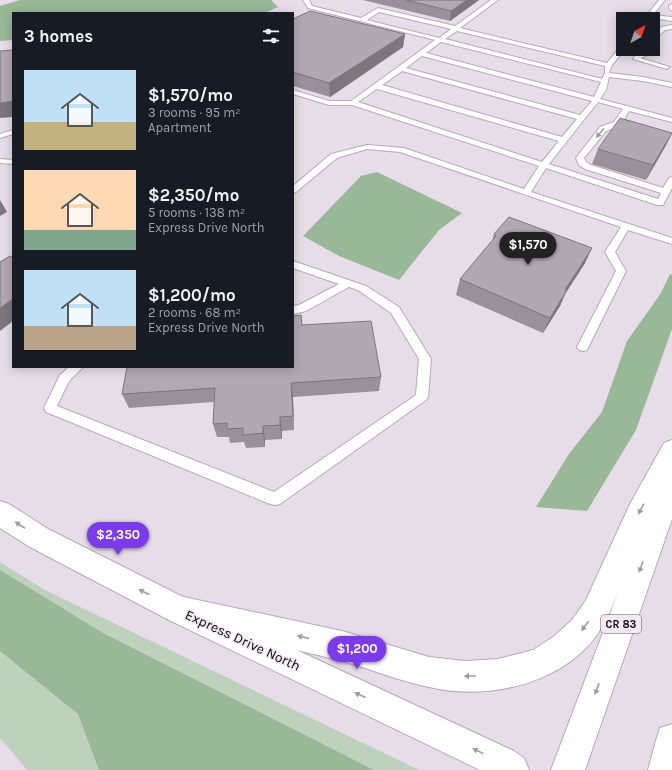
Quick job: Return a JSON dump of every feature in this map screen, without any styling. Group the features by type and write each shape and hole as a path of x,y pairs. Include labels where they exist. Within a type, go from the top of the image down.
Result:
{"main road":[{"path":"179,610 342,646 429,672 465,677 498,674 539,664 564,648 582,630 596,610 639,513 672,450"},
{"name":"CR 83","path":"568,770 658,522 672,477"},
{"name":"Express Drive North","path":"0,513 39,538 179,610 450,738 502,763 512,770"},
{"path":"665,770 672,740"}],"lane":[{"path":"306,0 313,10 362,20 438,40 604,78 643,79 672,85"},
{"path":"353,103 454,28 495,0"},
{"path":"653,12 662,0"},
{"path":"362,20 378,10 609,65"},
{"path":"660,18 672,19"},
{"path":"660,32 663,28 672,27"},
{"path":"420,53 672,120"},
{"path":"526,193 543,166 596,100 602,90 604,78 609,65 616,56"},
{"path":"637,56 636,59 667,67"},
{"path":"400,68 582,118"},
{"path":"376,86 565,140"},
{"path":"294,92 329,103 353,103 543,166 660,202 672,180"},
{"path":"627,108 617,124 603,129 580,158 582,163 588,167 666,192"},
{"path":"0,136 12,132"},
{"path":"294,189 334,156 367,147 401,150 672,241"},
{"path":"0,161 12,162"},
{"path":"583,347 621,271 610,252 626,226"},
{"path":"76,368 64,378 50,408 275,499 422,397 425,359 395,310 362,288 294,264"},
{"path":"294,310 302,308 348,283"}],"green space":[{"path":"20,0 271,0 278,7 267,12 12,12 12,40 0,41 0,6"},
{"path":"377,172 462,213 439,230 399,280 339,256 303,236 361,176"},
{"path":"670,274 672,275 672,329 636,430 587,511 536,507 569,454 602,412 627,341 661,293"},
{"path":"0,562 45,590 419,770 27,770 0,738"},
{"path":"0,570 103,633 374,770 99,770 78,714 0,651"}],"building":[{"path":"406,0 467,0 451,11"},
{"path":"310,11 405,34 329,83 294,72 294,19"},
{"path":"12,50 12,101 0,103 0,51"},
{"path":"620,118 672,133 653,165 598,149"},
{"path":"509,217 592,248 565,290 567,290 550,318 460,279 496,236 494,234"},
{"path":"10,256 12,257 12,300 0,308 0,262"},
{"path":"301,315 302,325 371,321 381,377 291,383 293,416 280,417 280,425 263,426 263,433 243,435 243,428 227,429 227,423 213,424 215,388 122,394 127,368 294,368 294,316"}]}
